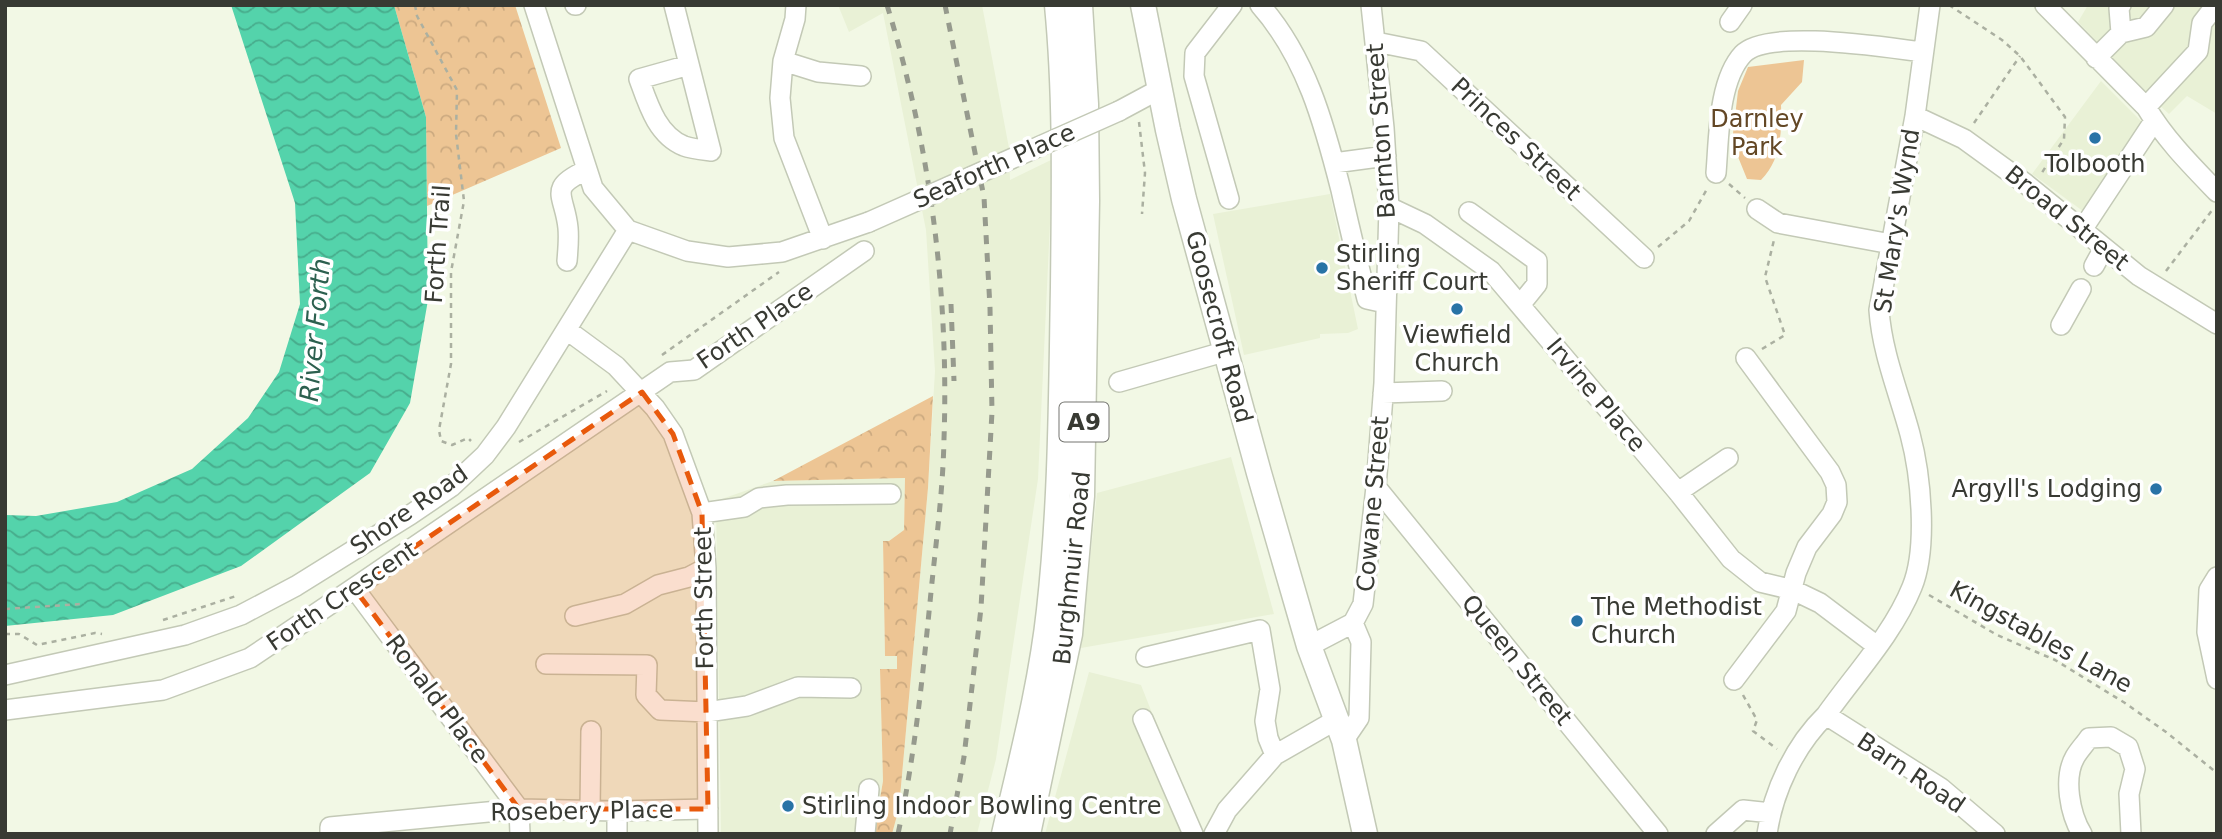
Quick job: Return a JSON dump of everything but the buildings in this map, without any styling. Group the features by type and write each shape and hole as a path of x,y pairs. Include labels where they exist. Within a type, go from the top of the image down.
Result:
{"main road":[{"name":"Burghmuir Road","path":"1004,834 1032,712 1049,612 1058,501 1064,204 1058,5"},
{"name":"Burghmuir Road","path":"1028,834 1070,634 1082,496 1087,201 1086,104 1080,5"},
{"name":"Goosecroft Road","path":"1143,5 1184,199 1309,646"},
{"path":"1309,646 1340,730 1365,834"}],"street":[{"path":"534,5 593,188 628,230 687,251 728,257 782,252 823,239 784,138 780,98 790,10"},
{"path":"674,5 711,151 684,145 664,132 650,111 639,79 689,65"},
{"path":"1229,199 1194,76 1195,52 1232,5"},
{"path":"1260,5 1275,22 1306,75 1322,117 1376,301"},
{"name":"Barnton Street","path":"1371,5 1387,156 1389,207 1376,301 1383,388"},
{"path":"1730,22 1742,5"},
{"name":"St Mary's Wynd","path":"1771,826 1782,784 1813,727 1826,715 1891,627 1913,585 1922,512 1918,477 1911,438 1881,332 1879,310 1915,116 1930,5"},
{"path":"2045,5 2150,114 2179,153 2217,192"},
{"path":"2121,5 2121,33"},
{"path":"2096,58 2121,33 2146,27 2164,5"},
{"path":"2082,230 2139,144 2150,114 2198,51 2202,23 2216,5"},
{"path":"1716,173 1726,89 1745,52 1768,44 1804,40 1924,44"},
{"name":"Princes Street","path":"1376,42 1421,51 1644,258"},
{"path":"783,61 818,72 861,76"},
{"name":"Seaforth Place","path":"823,239 869,222 1119,111 1160,89"},
{"name":"Broad Street","path":"1915,116 1964,139 2031,188 2154,286 2217,324"},
{"path":"1334,163 1387,156"},
{"path":"567,261 568,227 560,198 562,189 571,177 587,170"},
{"name":"Irvine Place","path":"1389,207 1425,224 1492,271 1731,559 1759,582 1793,590 1820,603 1877,646"},
{"path":"1757,209 1778,223 1891,244"},
{"path":"1469,212 1538,261 1537,284 1520,305"},
{"name":"Shore Road","path":"5,676 185,635 241,615 410,515 451,487 485,455 506,427 628,230"},
{"path":"2094,267 2104,248"},
{"name":"Forth Place","path":"636,385 670,372 694,370 864,251"},
{"path":"2061,325 2081,289"},
{"name":"Forth Street","path":"567,330 616,366 636,385 673,434 702,513 706,568 708,834"},
{"path":"1119,382 1227,351"},
{"path":"1734,680 1786,611 1796,573 1807,547 1832,514 1837,502 1836,485 1830,472 1746,358"},
{"name":"Forth Crescent","path":"5,710 163,690 250,657 354,589 636,385"},
{"path":"1383,388 1442,391"},
{"name":"Cowane Street","path":"1309,646 1353,623 1363,604 1376,487 1383,388"},
{"path":"1678,492 1728,458"},
{"name":"Queen Street","path":"1376,487 1658,834"},
{"path":"702,513 744,507 760,498 769,497 891,494"},
{"path":"575,616 625,604 658,585 689,577 706,568"},
{"path":"2217,577 2209,590 2207,632 2217,679"},
{"name":"Ronald Place","path":"354,589 519,809"},
{"name":"Cowane Street","path":"1340,730 1359,718 1361,642 1353,623"},
{"path":"1146,657 1260,630 1270,689 1265,721 1275,755"},
{"path":"546,664 647,665 646,695 660,710 707,712 747,706 798,687 851,688"},
{"name":"Barn Road","path":"1826,715 1941,788 1995,834"},
{"path":"1143,719 1193,834"},
{"path":"1214,834 1227,810 1275,755 1340,730"},
{"path":"590,810 591,731"},
{"path":"2082,834 2074,821 2068,787 2073,759 2089,738 2111,737 2128,747 2134,769 2129,794 2131,834"},
{"path":"865,834 869,789"},
{"path":"519,809 520,834"},
{"name":"Rosebery Place","path":"330,830 519,809 708,809"},
{"path":"1716,834 1742,810 1771,826"},
{"path":"617,811 617,834"}],"path":[{"name":"Forth Trail","path":"415,5 417,16 457,90 456,134 464,201 451,272 451,364 439,429 441,441 452,445 468,438 485,455"},
{"path":"1949,5 2002,40 2020,56 2065,117 2064,139 2031,188"},
{"path":"1964,139 2020,56"},
{"path":"1139,122 1145,173 1142,214"},
{"path":"1644,258 1689,221 1716,173 1757,209"},
{"path":"2154,286 2217,204"},
{"path":"1746,358 1785,335 1765,276 1778,223"},
{"path":"661,355 780,271 782,252"},
{"path":"515,445 636,385"},
{"name":"Kingstables Lane","path":"1913,585 1997,635 2055,660 2125,703 2217,773"},
{"path":"156,622 245,593 267,601"},
{"path":"5,609 81,604"},
{"path":"5,634 19,634 37,645 95,633 111,636"},
{"path":"1734,680 1757,720 1753,731 1793,761"}],"highlighted area":[{"path":"642,392 673,434 702,513 708,809 519,809 354,588"}],"shaded area":[{"path":"838,5 982,5 1009,148 1010,180 1053,159 1038,479 996,759 977,834 892,834 899,808 928,488 935,371 926,230 883,13 849,32"},
{"path":"2088,5 2217,5 2217,114 2187,96 2169,114 2078,22"},
{"name":"Tolbooth","path":"2101,81 2142,122 2087,214 2032,174"},
{"path":"1330,194 1358,329 1348,333 1320,334 1320,338 1244,355 1213,214"},
{"path":"1231,457 1274,614 1081,648 1097,493"},
{"path":"905,478 904,530 889,541 883,541 885,656 897,656 897,669 880,670 883,781 874,834 721,834 716,501 773,481"},
{"path":"1089,672 1141,685 1193,817 1187,834 1045,834"}],"green space":[{"path":"394,5 515,5 561,148 427,206 426,117"},
{"name":"Darnley Park","path":"1804,60 1802,82 1781,105 1780,135 1773,164 1761,180 1747,179 1732,142 1738,91 1748,67"},
{"path":"933,396 928,488 899,808 892,834 874,834 883,781 880,669 897,669 897,656 885,656 883,541 889,541 904,530 905,478 773,481"}],"water":[{"name":"River Forth","path":"231,5 394,5 426,117 428,300 410,403 370,473 241,566 113,615 5,626 5,515 36,516 117,502 192,469 248,418 279,372 300,304 295,203"}],"railway":[{"path":"887,5 915,111 934,219 940,274 945,384 942,477 925,653 914,744 898,834"},
{"path":"945,5 984,197 992,412 981,608 964,757 950,834"},
{"path":"951,304 954,381"}],"place":[{"name":"Tolbooth","path":"2095,138"},
{"name":"Stirling Sheriff Court","path":"1322,268"},
{"name":"Viewfield Church","path":"1457,309"},
{"name":"Argyll's Lodging","path":"2156,489"},
{"name":"The Methodist Church","path":"1577,621"},
{"name":"Stirling Indoor Bowling Centre","path":"788,806"}]}
